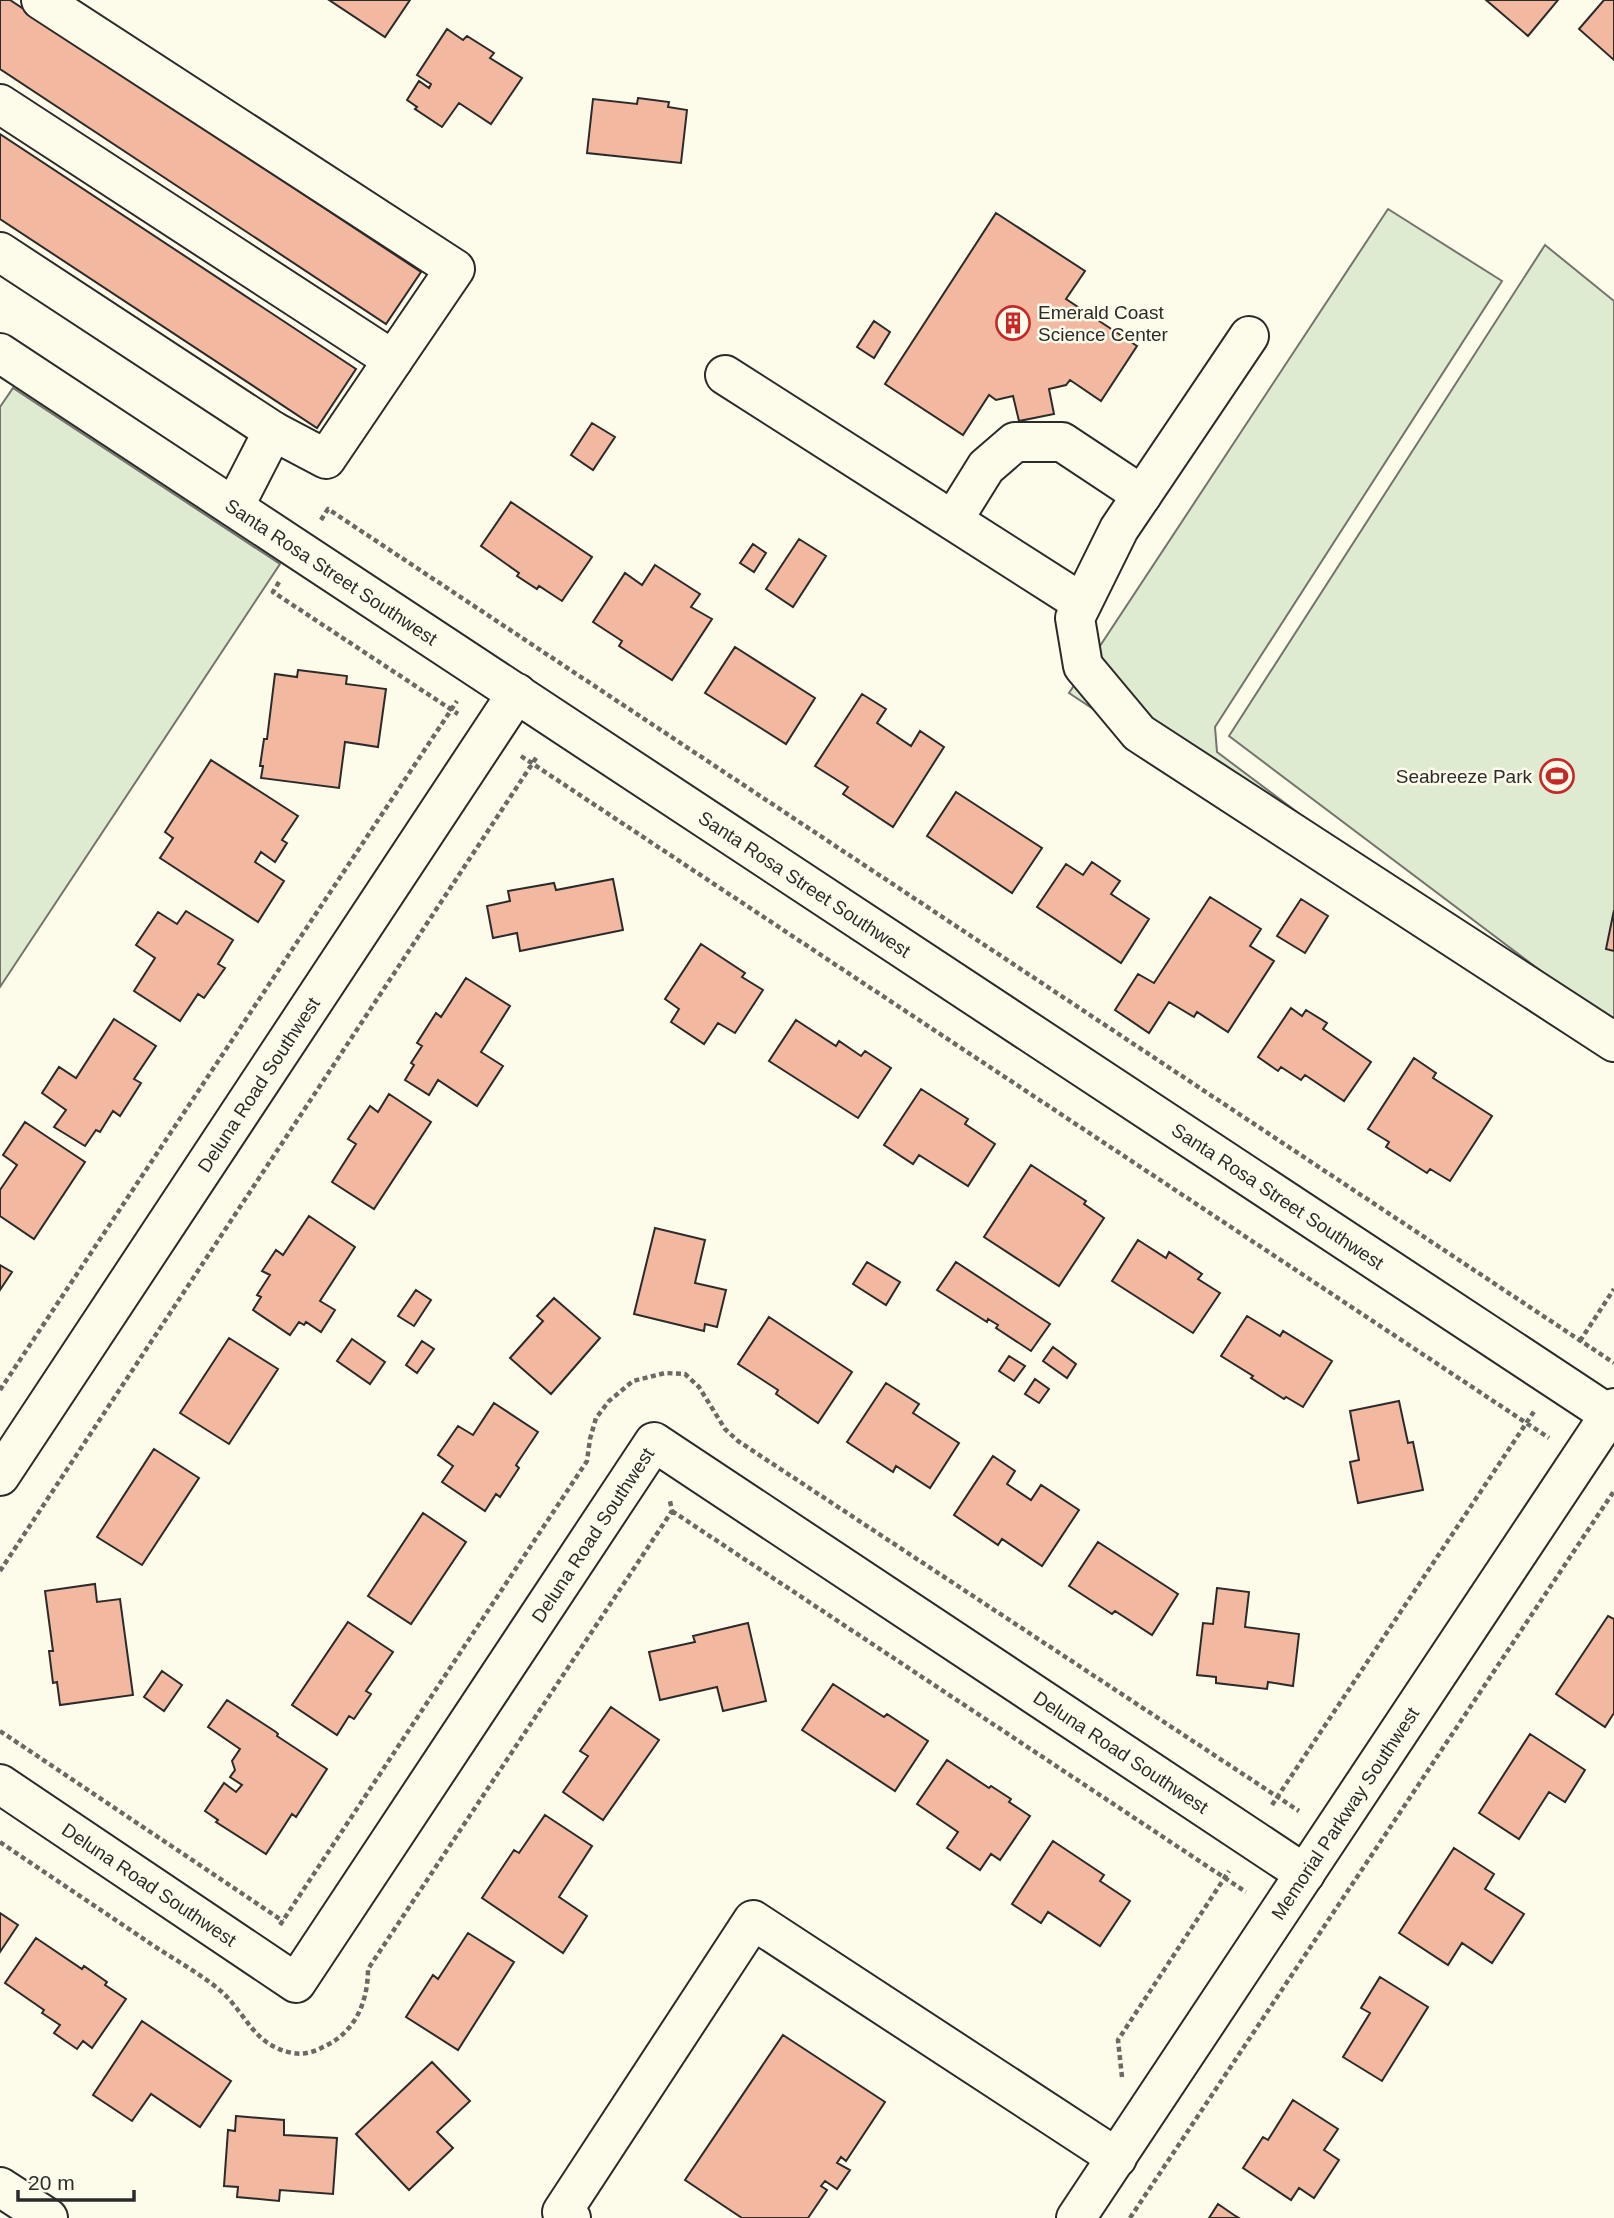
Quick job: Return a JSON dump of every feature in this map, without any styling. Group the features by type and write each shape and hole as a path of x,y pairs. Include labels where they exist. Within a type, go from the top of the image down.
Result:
{"street":[{"path":"0,252 273,431 326,459 455,268 41,0"},
{"path":"0,104 393,360"},
{"path":"1249,336 1119,529 1075,618 1083,666 1139,733 1614,1042"},
{"name":"Santa Rosa Street Southwest","path":"3,361 234,506 1555,1379 1612,1411"},
{"path":"725,375 1082,603"},
{"path":"234,506 273,431"},
{"path":"953,520 986,467 1015,442 1062,442 1142,495"},
{"name":"Deluna Road Southwest","path":"0,1476 517,693"},
{"name":"Memorial Parkway Southwest","path":"1076,2218 1612,1411"},
{"name":"Deluna Road Southwest","path":"0,1784 296,1983 654,1442 1305,1874"},
{"path":"571,2218 562,2213 753,1920 1117,2158"},
{"path":"0,2187 48,2218"}],"path":[{"path":"0,1390 479,668"},
{"path":"0,1571 560,722"},
{"path":"1123,2088 1118,2040 1614,1289"},
{"path":"259,1958 587,1461 596,1418 609,1401 633,1381 665,1373 685,1374 699,1387 725,1429 738,1441 1332,1834"},
{"path":"1130,2218 1614,1491"},
{"path":"672,1511 1279,1914"},
{"path":"0,1731 283,1921"}],"green space":[{"path":"1388,209 1502,281 1215,727 1217,752 1614,1050 1614,1053 1069,693"},
{"name":"Seabreeze Park","path":"1545,245 1614,301 1614,1026 1229,736"},
{"path":"13,388 280,564 0,987 0,407"}],"building":[{"path":"0,0 10,0 421,272 386,324 0,69"},
{"path":"329,0 410,0 385,37"},
{"path":"1486,0 1558,0 1528,36"},
{"path":"1604,0 1614,0 1614,60 1579,29"},
{"path":"447,29 463,40 467,36 494,53 490,58 522,78 491,124 459,103 442,127 415,109 417,107 407,100 419,81 429,88 431,84 417,75"},
{"path":"638,98 669,102 668,107 687,110 681,163 587,153 593,99 637,104"},
{"path":"0,134 356,369 317,428 0,219"},
{"name":"Emerald Coast Science Center","path":"996,213 1085,271 1066,299 1137,346 1101,401 1070,380 1066,385 1049,389 1054,414 1019,421 1013,396 996,400 989,395 963,435 885,384"},
{"path":"874,321 890,332 874,358 857,347"},
{"path":"592,423 615,437 593,470 571,455"},
{"path":"511,502 592,557 562,601 517,576 519,573 481,546"},
{"path":"799,539 826,556 793,607 766,589"},
{"path":"753,544 766,553 754,572 740,563"},
{"path":"655,565 700,594 691,607 712,619 672,680 619,646 622,641 593,622 625,573 642,585"},
{"path":"735,647 815,698 786,744 705,693"},
{"path":"298,670 347,676 346,684 386,689 378,747 345,742 339,788 261,778 263,766 260,766 264,739 267,739 275,674 297,677"},
{"path":"862,694 886,709 877,723 911,746 920,731 944,747 893,827 843,794 848,787 815,766"},
{"path":"211,760 298,816 282,840 287,843 275,862 261,852 255,862 284,881 258,922 160,858 173,838 165,832"},
{"path":"956,792 1042,848 1012,893 927,836"},
{"path":"1092,862 1120,881 1111,894 1149,919 1121,963 1037,907 1066,864 1083,875"},
{"path":"613,879 623,930 520,951 517,933 493,938 487,906 510,901 508,891 554,883 556,890"},
{"path":"1210,897 1261,929 1250,946 1274,961 1228,1032 1197,1012 1194,1017 1169,1002 1149,1033 1115,1010 1138,974 1154,983"},
{"path":"1301,899 1328,916 1305,953 1277,936"},
{"path":"1614,910 1614,951 1606,949"},
{"path":"186,911 233,940 218,964 225,968 204,998 198,994 180,1021 134,991 155,958 136,945 158,912 177,924"},
{"path":"701,944 745,973 742,977 763,990 735,1033 718,1023 704,1044 671,1022 679,1009 665,999"},
{"path":"466,978 510,1006 481,1052 503,1066 477,1106 438,1080 429,1095 405,1080 414,1065 411,1063 422,1046 417,1043 436,1013 441,1017"},
{"path":"1291,1008 1302,1016 1306,1010 1327,1023 1323,1029 1371,1062 1344,1101 1305,1075 1301,1080 1281,1067 1278,1071 1258,1057"},
{"path":"114,1019 156,1046 134,1079 141,1083 120,1116 113,1111 100,1132 96,1130 85,1146 54,1127 66,1110 42,1093 59,1067 76,1078"},
{"path":"796,1020 836,1046 839,1041 861,1056 865,1051 891,1068 858,1118 769,1061"},
{"path":"1414,1058 1436,1073 1433,1078 1492,1116 1450,1181 1430,1169 1427,1173 1386,1147 1389,1142 1368,1129"},
{"path":"921,1089 968,1119 965,1124 995,1144 968,1186 919,1155 913,1164 884,1145"},
{"path":"389,1094 431,1122 374,1209 332,1182 356,1144 348,1139 370,1106 378,1112"},
{"path":"25,1122 85,1162 34,1239 0,1216 0,1190 17,1165 3,1155"},
{"path":"1031,1165 1086,1201 1084,1204 1104,1218 1059,1286 984,1237"},
{"path":"309,1216 355,1247 320,1301 335,1310 321,1332 306,1322 304,1325 299,1322 290,1335 253,1310 261,1297 257,1295 270,1275 262,1271 276,1250 283,1255"},
{"path":"655,1228 705,1240 695,1283 726,1290 717,1327 705,1324 704,1331 634,1314"},
{"path":"1138,1240 1166,1258 1169,1252 1202,1274 1198,1279 1220,1293 1193,1333 1112,1281"},
{"path":"867,1262 900,1282 886,1305 853,1284"},
{"path":"956,1262 1050,1324 1031,1351 996,1328 998,1325 988,1319 987,1322 937,1290"},
{"path":"0,1265 12,1272 0,1290"},
{"path":"416,1290 431,1300 414,1326 398,1316"},
{"path":"554,1298 600,1338 551,1394 510,1358 543,1321 537,1316"},
{"path":"1247,1316 1280,1336 1283,1331 1332,1361 1303,1407 1286,1397 1284,1399 1221,1356"},
{"path":"769,1317 852,1372 818,1423 776,1394 778,1390 738,1364"},
{"path":"229,1338 278,1369 229,1444 180,1413"},
{"path":"352,1339 385,1362 370,1384 337,1361"},
{"path":"422,1341 434,1349 417,1373 406,1365"},
{"path":"1053,1347 1076,1364 1067,1378 1043,1361"},
{"path":"1009,1356 1025,1366 1014,1381 999,1371"},
{"path":"1035,1379 1049,1389 1039,1403 1025,1394"},
{"path":"886,1383 919,1404 913,1413 959,1443 930,1488 896,1466 893,1472 847,1442"},
{"path":"1399,1401 1408,1443 1413,1442 1423,1490 1358,1503 1350,1462 1359,1460 1350,1411"},
{"path":"494,1403 538,1432 516,1465 519,1468 500,1497 496,1494 485,1511 442,1482 453,1466 438,1455 458,1426 473,1435"},
{"path":"154,1449 199,1478 142,1565 97,1537"},
{"path":"993,1456 1015,1471 1007,1484 1031,1500 1041,1485 1079,1510 1042,1566 1002,1539 998,1545 954,1515"},
{"path":"423,1513 466,1542 411,1624 368,1596"},
{"path":"1098,1542 1178,1594 1152,1635 1115,1611 1112,1614 1069,1586"},
{"path":"95,1584 97,1602 120,1599 133,1695 60,1705 57,1682 53,1683 49,1651 53,1651 45,1591"},
{"path":"1217,1588 1249,1592 1245,1627 1299,1634 1293,1686 1268,1682 1267,1689 1216,1683 1216,1677 1197,1675 1203,1623 1213,1624"},
{"path":"1608,1616 1614,1619 1614,1713 1605,1727 1556,1694"},
{"path":"348,1622 393,1652 366,1691 371,1694 354,1719 349,1716 337,1735 292,1705"},
{"path":"748,1623 766,1701 723,1711 717,1687 660,1700 649,1652 695,1642 693,1636"},
{"path":"162,1671 182,1685 164,1711 144,1697"},
{"path":"833,1684 928,1741 895,1791 802,1730"},
{"path":"227,1700 327,1769 296,1817 292,1814 266,1854 216,1822 218,1820 205,1811 224,1783 236,1792 242,1785 230,1777 235,1770 232,1761 240,1749 208,1727"},
{"path":"611,1707 659,1740 603,1820 563,1792 588,1756 580,1751"},
{"path":"1530,1734 1585,1770 1565,1802 1549,1792 1519,1839 1479,1813"},
{"path":"947,1760 1011,1799 1009,1802 1030,1816 1000,1860 991,1854 980,1870 947,1848 958,1832 917,1804"},
{"path":"545,1815 592,1846 559,1897 587,1916 563,1953 482,1898 514,1850 519,1853"},
{"path":"1053,1841 1104,1875 1100,1881 1130,1901 1100,1946 1048,1912 1041,1923 1012,1904"},
{"path":"1454,1848 1494,1874 1485,1889 1524,1914 1492,1963 1462,1943 1448,1965 1399,1933"},
{"path":"0,1913 18,1925 0,1952"},
{"path":"468,1933 514,1962 458,2050 406,2017 433,1975 438,1979"},
{"path":"36,1938 82,1969 84,1966 126,1999 92,2048 83,2041 77,2049 54,2033 60,2025 42,2013 44,2010 5,1983"},
{"path":"1380,1977 1428,2007 1382,2081 1343,2057 1370,2013 1361,2008"},
{"path":"142,2021 231,2081 200,2127 151,2094 132,2121 93,2095"},
{"path":"783,2035 885,2102 846,2161 841,2157 837,2163 850,2170 837,2189 825,2181 821,2186 827,2190 808,2218 742,2218 685,2180"},
{"path":"432,2062 470,2101 437,2132 453,2148 409,2190 356,2134"},
{"path":"1293,2100 1338,2129 1324,2150 1339,2160 1314,2198 1299,2188 1291,2200 1243,2168 1263,2137 1268,2140"},
{"path":"236,2116 284,2120 284,2135 337,2138 333,2194 280,2190 279,2201 237,2197 238,2187 224,2186 228,2130 235,2131"},
{"path":"1218,2204 1234,2215 1239,2218 1209,2218"}],"place":[{"name":"Emerald Coast Science Center","path":"1013,323"},
{"name":"Seabreeze Park","path":"1557,776"}]}
